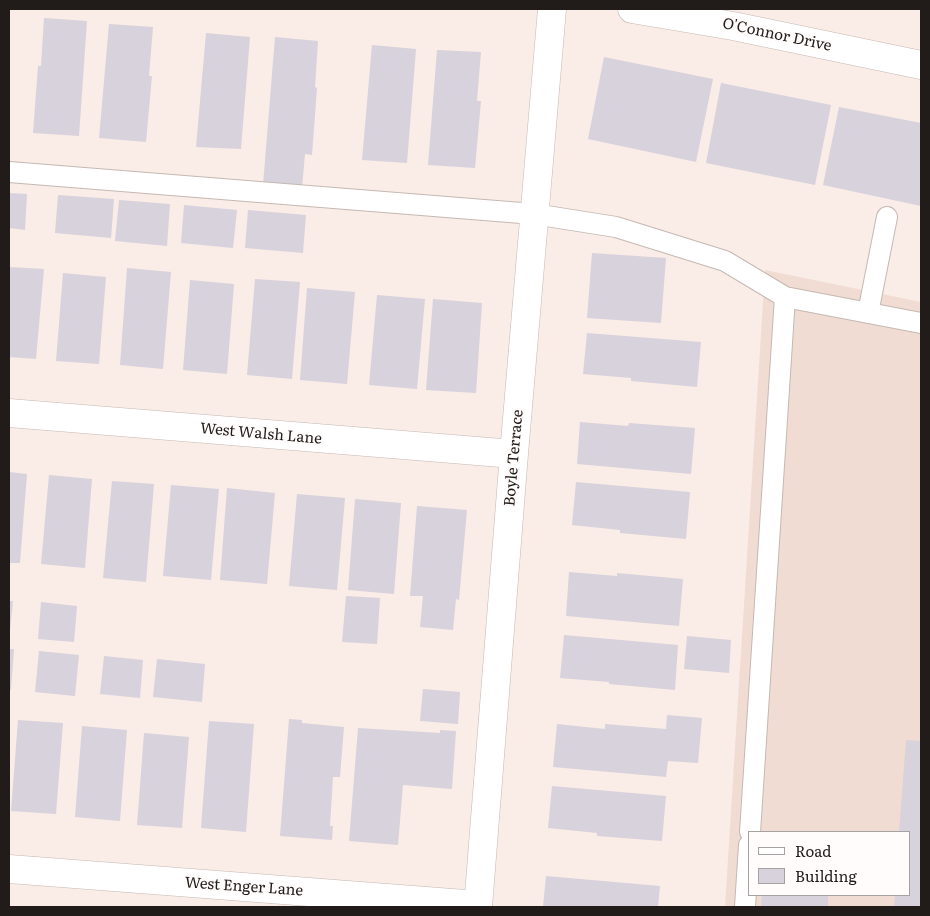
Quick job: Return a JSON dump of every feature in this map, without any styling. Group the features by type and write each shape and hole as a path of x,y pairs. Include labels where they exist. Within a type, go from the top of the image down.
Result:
{"street":[{"name":"Boyle Terrace","path":"478,906 552,9"},
{"name":"O'Connor Drive","path":"632,9 733,26 921,65"},
{"name":"West Walsh Lane","path":"9,413 514,454"},
{"name":"West Enger Lane","path":"9,869 478,906"}],"lane":[{"path":"9,172 534,214 616,227 725,261 785,297 921,323"},
{"path":"868,313 887,217"},
{"path":"750,831 785,297"},
{"path":"745,907 748,860"}],"shaded area":[{"path":"765,270 921,302 921,907 725,907"}],"building":[{"path":"44,18 87,21 79,136 33,133 38,66 41,66"},
{"path":"109,24 153,27 149,76 152,76 146,142 99,138"},
{"path":"206,33 250,37 241,149 196,147"},
{"path":"275,37 318,41 312,155 305,154 302,188 263,185"},
{"path":"372,45 416,49 407,163 362,160"},
{"path":"437,50 481,52 477,101 481,101 475,168 428,165"},
{"path":"604,57 713,79 696,162 588,139"},
{"path":"721,83 831,105 815,185 706,163"},
{"path":"839,107 921,123 921,206 823,185"},
{"path":"9,193 27,194 25,230 9,228"},
{"path":"58,195 114,199 111,238 55,233"},
{"path":"119,200 170,204 167,246 115,241"},
{"path":"184,205 237,210 233,248 181,243"},
{"path":"248,210 306,215 303,253 245,248"},
{"path":"592,253 666,258 661,323 587,318"},
{"path":"9,267 44,269 36,359 9,357"},
{"path":"127,268 171,272 163,369 120,365"},
{"path":"63,273 106,277 99,364 56,361"},
{"path":"255,279 300,282 292,379 247,375"},
{"path":"190,280 234,284 227,374 183,370"},
{"path":"307,288 355,292 347,384 300,380"},
{"path":"377,295 425,299 417,389 369,385"},
{"path":"433,299 482,303 476,393 426,390"},
{"path":"587,333 701,342 697,387 631,381 631,378 583,374"},
{"path":"580,422 628,426 629,423 695,428 691,474 577,464"},
{"path":"9,472 27,474 20,563 9,563"},
{"path":"49,475 92,479 85,568 41,564"},
{"path":"112,481 154,484 146,582 103,578"},
{"path":"576,482 690,492 686,539 620,533 620,530 572,525"},
{"path":"171,485 219,489 211,580 163,576"},
{"path":"227,488 275,493 267,584 220,580"},
{"path":"297,494 345,498 337,590 289,586"},
{"path":"355,499 401,503 394,594 348,590"},
{"path":"417,506 467,510 459,600 456,599 453,630 420,627 423,596 410,596"},
{"path":"569,572 617,576 617,573 683,579 679,626 566,616"},
{"path":"346,596 380,598 377,644 342,642"},
{"path":"9,601 13,601 10,631 9,631"},
{"path":"41,602 77,606 74,642 38,639"},
{"path":"564,635 678,645 675,690 560,678"},
{"path":"687,636 731,640 729,673 684,669"},
{"path":"9,649 14,649 11,690 9,690"},
{"path":"39,651 79,655 75,696 35,692"},
{"path":"104,656 143,660 140,698 100,694"},
{"path":"157,659 205,664 202,702 153,697"},
{"path":"423,689 460,692 458,724 420,721"},
{"path":"667,715 702,718 698,763 668,761 666,777 553,767 557,724 605,729 605,724 666,729"},
{"path":"289,719 302,720 302,723 344,727 340,777 333,777 330,826 333,826 332,840 280,836"},
{"path":"18,720 63,723 56,814 11,811"},
{"path":"209,721 254,724 246,832 201,828"},
{"path":"82,726 127,730 120,821 75,817"},
{"path":"358,728 440,733 440,730 456,731 452,789 403,785 398,845 349,841"},
{"path":"144,733 189,737 182,828 137,825"},
{"path":"906,740 921,741 921,907 894,907 895,896 910,896 910,831 899,831"},
{"path":"552,786 666,796 662,841 597,836 597,833 548,828"},
{"path":"546,876 660,886 658,907 543,907"},
{"path":"762,896 828,896 828,907 761,907"}]}
